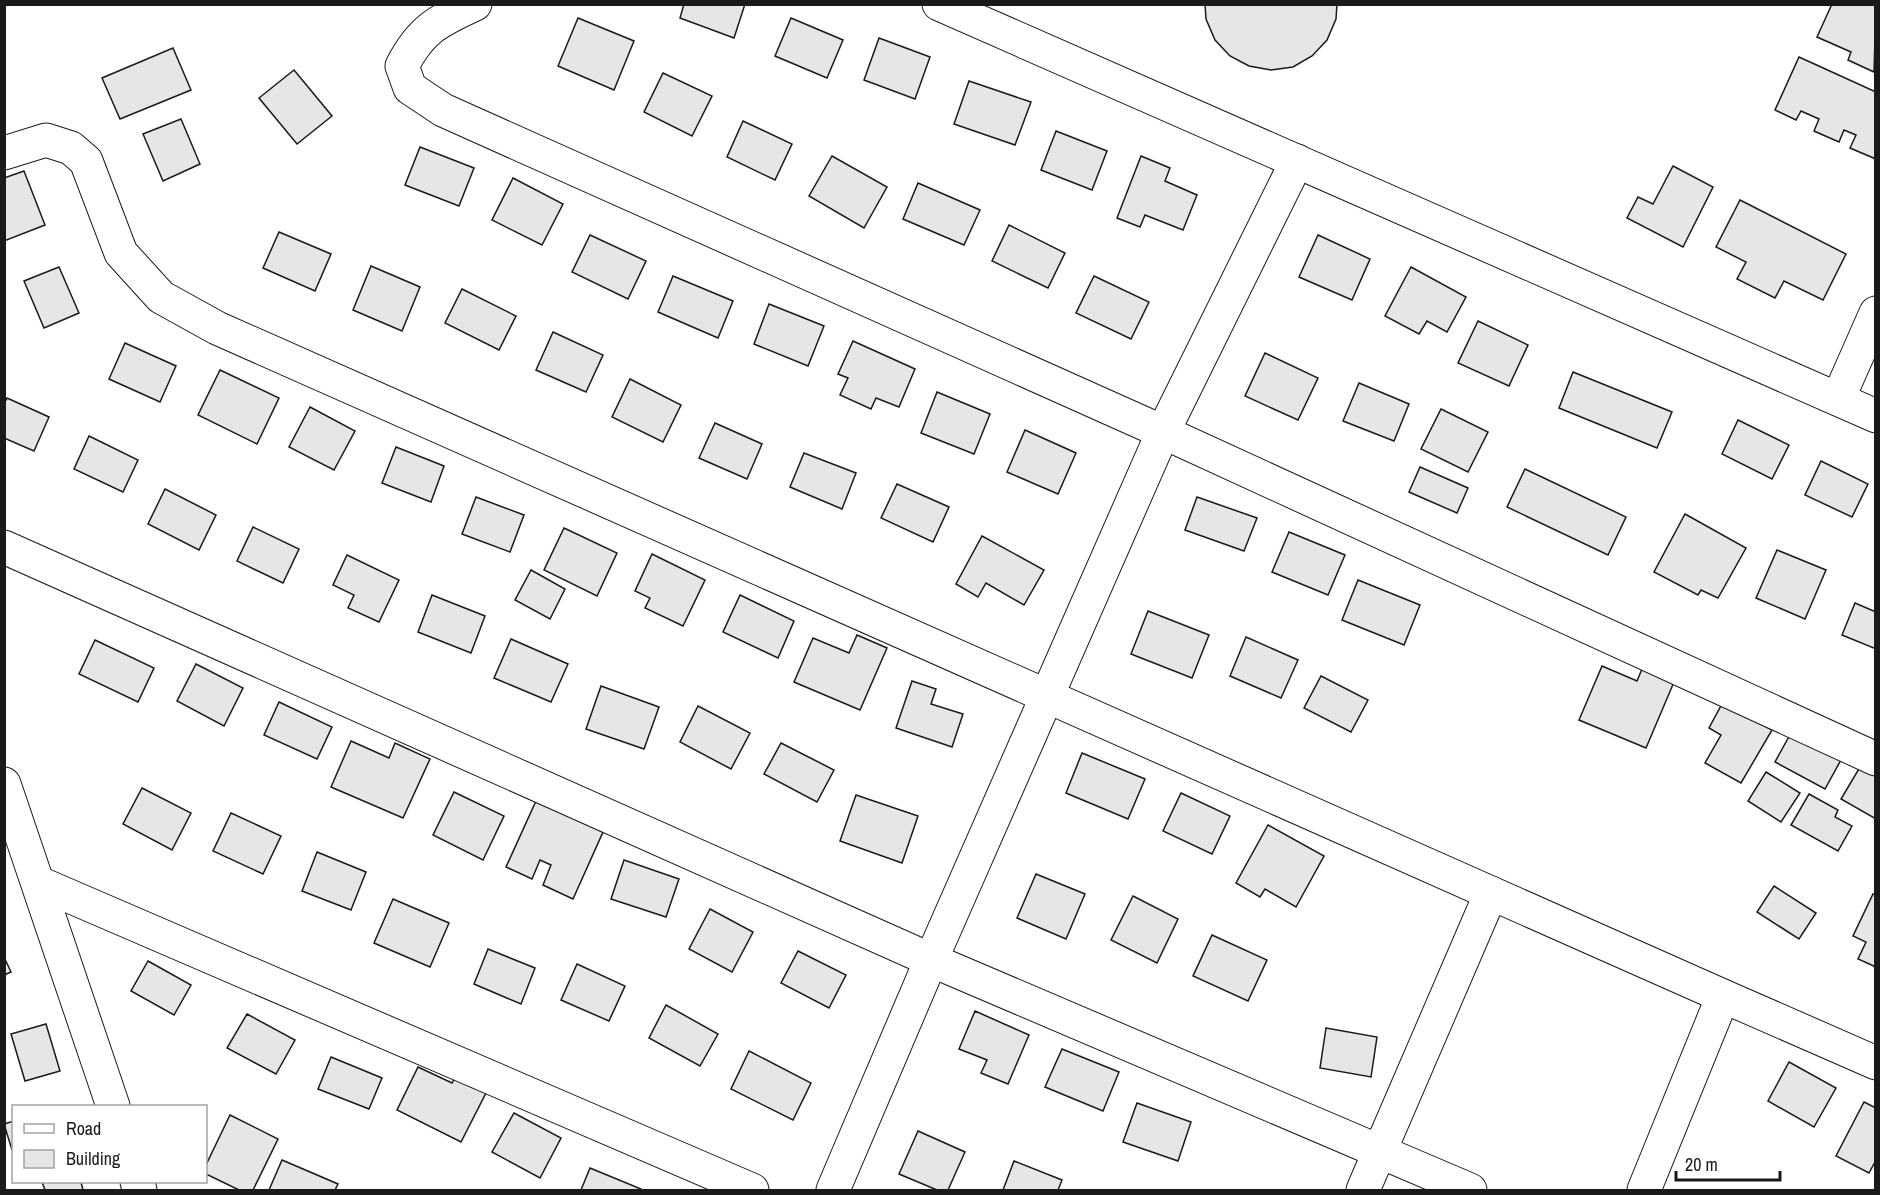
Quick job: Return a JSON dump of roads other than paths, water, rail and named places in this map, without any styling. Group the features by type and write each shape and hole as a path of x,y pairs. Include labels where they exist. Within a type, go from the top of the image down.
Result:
{"street":[{"path":"475,4 442,20 415,41 402,66 410,88 443,110 1163,432 1875,759"},
{"path":"939,4 1875,416"},
{"path":"4,153 46,140 71,148 86,161 120,253 161,297 217,328 1048,694 1875,1063"},
{"path":"833,1191 931,960 1163,432 1298,161"},
{"path":"1838,399 1875,312"},
{"path":"4,547 931,960 1470,1191"},
{"path":"4,784 112,1105"},
{"path":"39,883 752,1191"},
{"path":"1362,1191 1491,893"},
{"path":"1644,1191 1723,996"}]}
